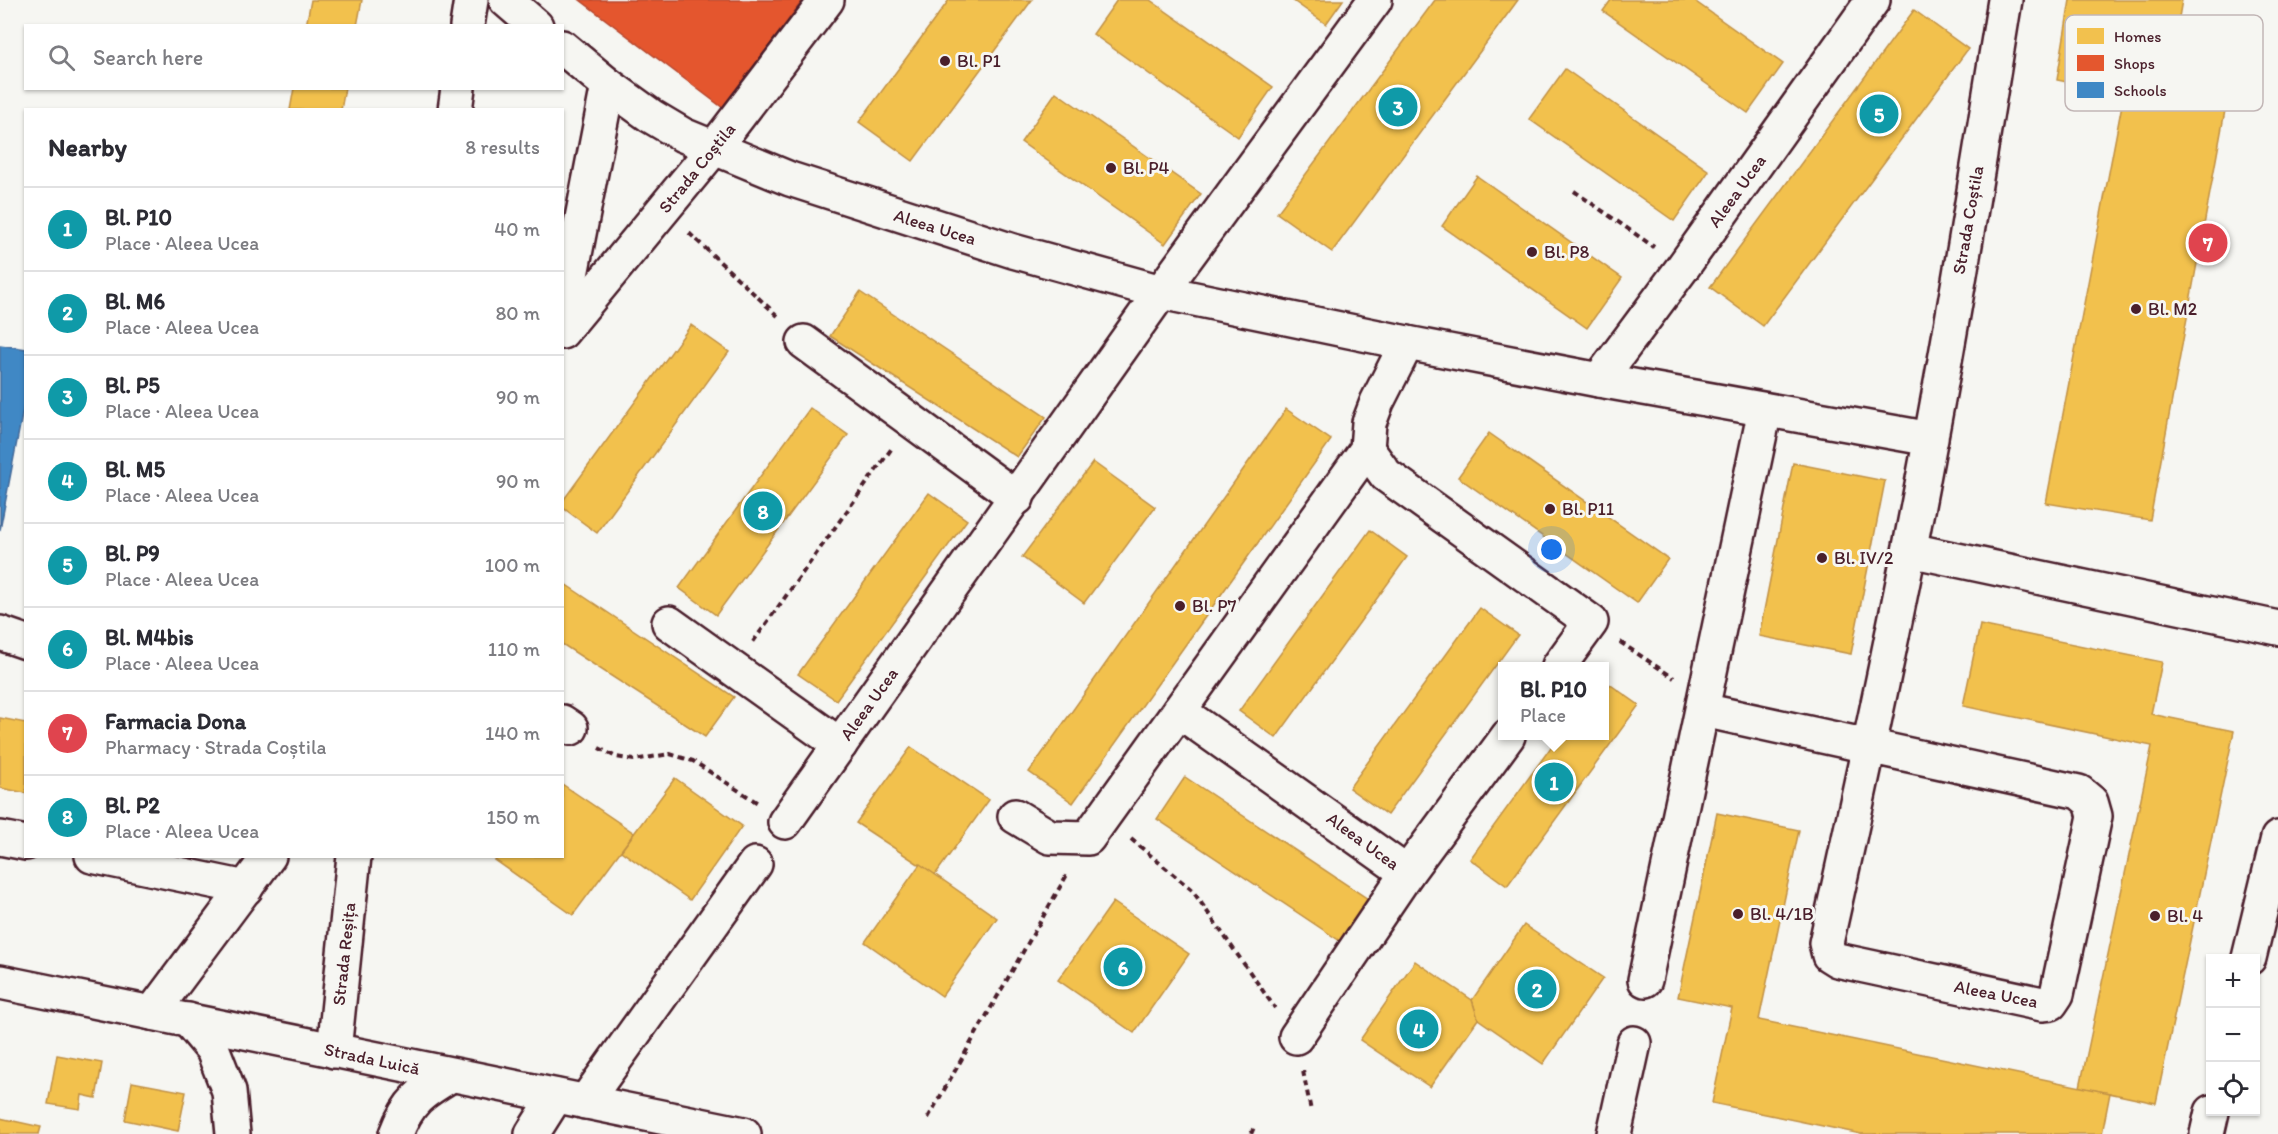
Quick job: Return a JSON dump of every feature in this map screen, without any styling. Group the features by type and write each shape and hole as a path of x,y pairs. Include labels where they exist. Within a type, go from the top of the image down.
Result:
{"street":[{"path":"468,24 471,0"},
{"path":"506,0 534,24"},
{"name":"Strada Coștila","path":"564,330 714,148 827,0"},
{"name":"Aleea Ucea","path":"785,822 1161,292 1375,0"},
{"name":"Aleea Ucea","path":"1599,380 1683,267 1873,0"},
{"name":"Strada Coștila","path":"1931,439 2005,0"},
{"name":"Aleea Ucea","path":"564,49 651,116 683,135 790,179 864,205 1013,251 1161,292 1407,343 1931,439 1910,550 1869,746 1826,943 1829,956 1838,960 2019,1000 2042,1004 2051,1003 2057,994 2095,816 2091,802 2079,792 1869,746 1703,704"},
{"path":"564,311 608,84"},
{"path":"455,108 458,90"},
{"path":"804,342 1017,498"},
{"path":"1015,816 1050,837 1096,827 1367,449 1369,423 1407,343"},
{"path":"1645,980 1765,410"},
{"path":"1367,449 1386,475 1591,622 1562,662"},
{"path":"1910,550 2278,628"},
{"path":"669,624 840,745"},
{"path":"0,633 24,641"},
{"name":"Aleea Ucea","path":"1179,711 1407,873 1504,740"},
{"path":"0,838 24,843"},
{"path":"2250,954 2278,838"},
{"path":"102,858 246,888"},
{"path":"153,1013 268,858"},
{"name":"Strada Reșița","path":"334,1051 354,858"},
{"path":"532,1134 570,1099 755,864"},
{"path":"1296,1037 1407,873"},
{"name":"Strada Luică","path":"0,982 570,1099 636,1124 744,1134"},
{"path":"188,1020 213,1050 229,1091 233,1134"},
{"path":"1614,1134 1634,1043"},
{"path":"396,1134 399,1125 419,1094 451,1075"},
{"path":"2207,1134 2211,1116"}],"path":[{"path":"1574,191 1683,267"},
{"path":"663,209 804,342"},
{"path":"733,669 912,421"},
{"path":"1591,622 1703,704"},
{"path":"567,725 616,757 634,760 670,754 693,761 785,822"},
{"path":"928,1118 1096,827 1192,890 1296,1037 1311,1111"},
{"path":"1251,1134 1255,1125"}],"building: Homes":[{"path":"311,0 362,0 357,24 306,24"},
{"name":"Bl. P1","path":"949,0 1032,0 913,161 859,122"},
{"path":"1117,0 1150,0 1273,87 1238,137 1093,34"},
{"path":"1292,0 1343,0 1326,24"},
{"path":"1435,0 1518,0 1332,252 1277,213"},
{"path":"1611,0 1693,0 1783,64 1748,113 1603,11"},
{"name":"Bl. M2","path":"2070,0 2182,0 2179,15 2068,15"},
{"path":"1914,10 1968,49 1763,326 1710,287"},
{"name":"Bl. M2","path":"2065,31 2065,82 2057,80"},
{"path":"1565,69 1709,171 1674,221 1529,119"},
{"path":"294,90 345,90 341,108 290,108"},
{"name":"Bl. P4","path":"1056,92 1201,194 1165,244 1021,142"},
{"name":"Bl. M2","path":"2121,111 2225,111 2150,520 2046,503"},
{"name":"Bl. P8","path":"1477,176 1622,278 1587,328 1442,226"},
{"path":"860,292 1046,417 1017,457 830,336"},
{"path":"691,325 729,352 597,533 564,508 564,499"},
{"path":"810,408 848,435 716,615 679,588"},
{"name":"Bl. P7","path":"1286,409 1331,440 1073,803 1029,772"},
{"name":"Bl. P11","path":"1489,433 1668,559 1637,603 1458,477"},
{"path":"1093,462 1155,507 1084,603 1022,557"},
{"name":"Bl. IV/2","path":"1793,463 1885,481 1851,654 1759,636"},
{"path":"929,493 967,520 836,700 798,674"},
{"path":"1370,530 1407,557 1276,738 1239,711"},
{"path":"564,583 734,697 705,737 564,645"},
{"path":"1480,608 1518,635 1387,815 1349,788"},
{"name":"Bl. 4","path":"1980,625 2162,662 2151,714 2234,731 2156,1103 2080,1087 2152,746 1963,706"},
{"path":"1609,684 1639,705 1507,886 1470,859 1556,740 1609,740"},
{"path":"0,718 24,723 24,793 0,788"},
{"path":"911,747 989,800 935,875 856,823"},
{"path":"1185,777 1371,901 1343,943 1157,819"},
{"path":"675,778 742,826 690,900 621,851"},
{"path":"564,785 634,833 573,915 495,860 496,858 564,858"},
{"name":"Bl. 4/1B","path":"1717,813 1799,830 1759,1020 2110,1093 2102,1134 1861,1134 1712,1103 1732,1008 1678,997"},
{"path":"920,864 997,918 942,996 865,942"},
{"path":"1113,902 1189,954 1134,1033 1058,980"},
{"path":"1524,925 1603,978 1543,1064 1478,1019 1472,1000"},
{"path":"1415,961 1472,1000 1478,1019 1430,1087 1360,1040"},
{"path":"57,1055 102,1063 96,1098 82,1095 80,1109 48,1104"},
{"path":"132,1082 186,1092 178,1131 125,1120"},
{"path":"0,1118 41,1127 39,1134 0,1134"}],"building: Shops":[{"path":"580,0 803,0 723,108"}],"building: Schools":[{"path":"0,345 24,349 24,404 0,530"}],"place":[{"name":"Bl. P1","path":"945,61"},
{"name":"Bl. P5","path":"1398,107"},
{"name":"Bl. P9","path":"1879,114"},
{"name":"Bl. P4","path":"1111,168"},
{"name":"Farmacia Dona","path":"2208,243"},
{"name":"Bl. P8","path":"1532,252"},
{"name":"Bl. M2","path":"2136,309"},
{"name":"Bl. P11","path":"1550,509"},
{"name":"Bl. P2","path":"763,511"},
{"name":"Bl. IV/2","path":"1822,558"},
{"name":"Bl. P7","path":"1180,606"},
{"name":"Bl. P10","path":"1554,782"},
{"name":"Bl. 4/1B","path":"1738,914"},
{"name":"Bl. 4","path":"2155,916"},
{"name":"Bl. M4bis","path":"1123,967"},
{"name":"Bl. M6","path":"1537,989"},
{"name":"Bl. M5","path":"1419,1029"}]}
